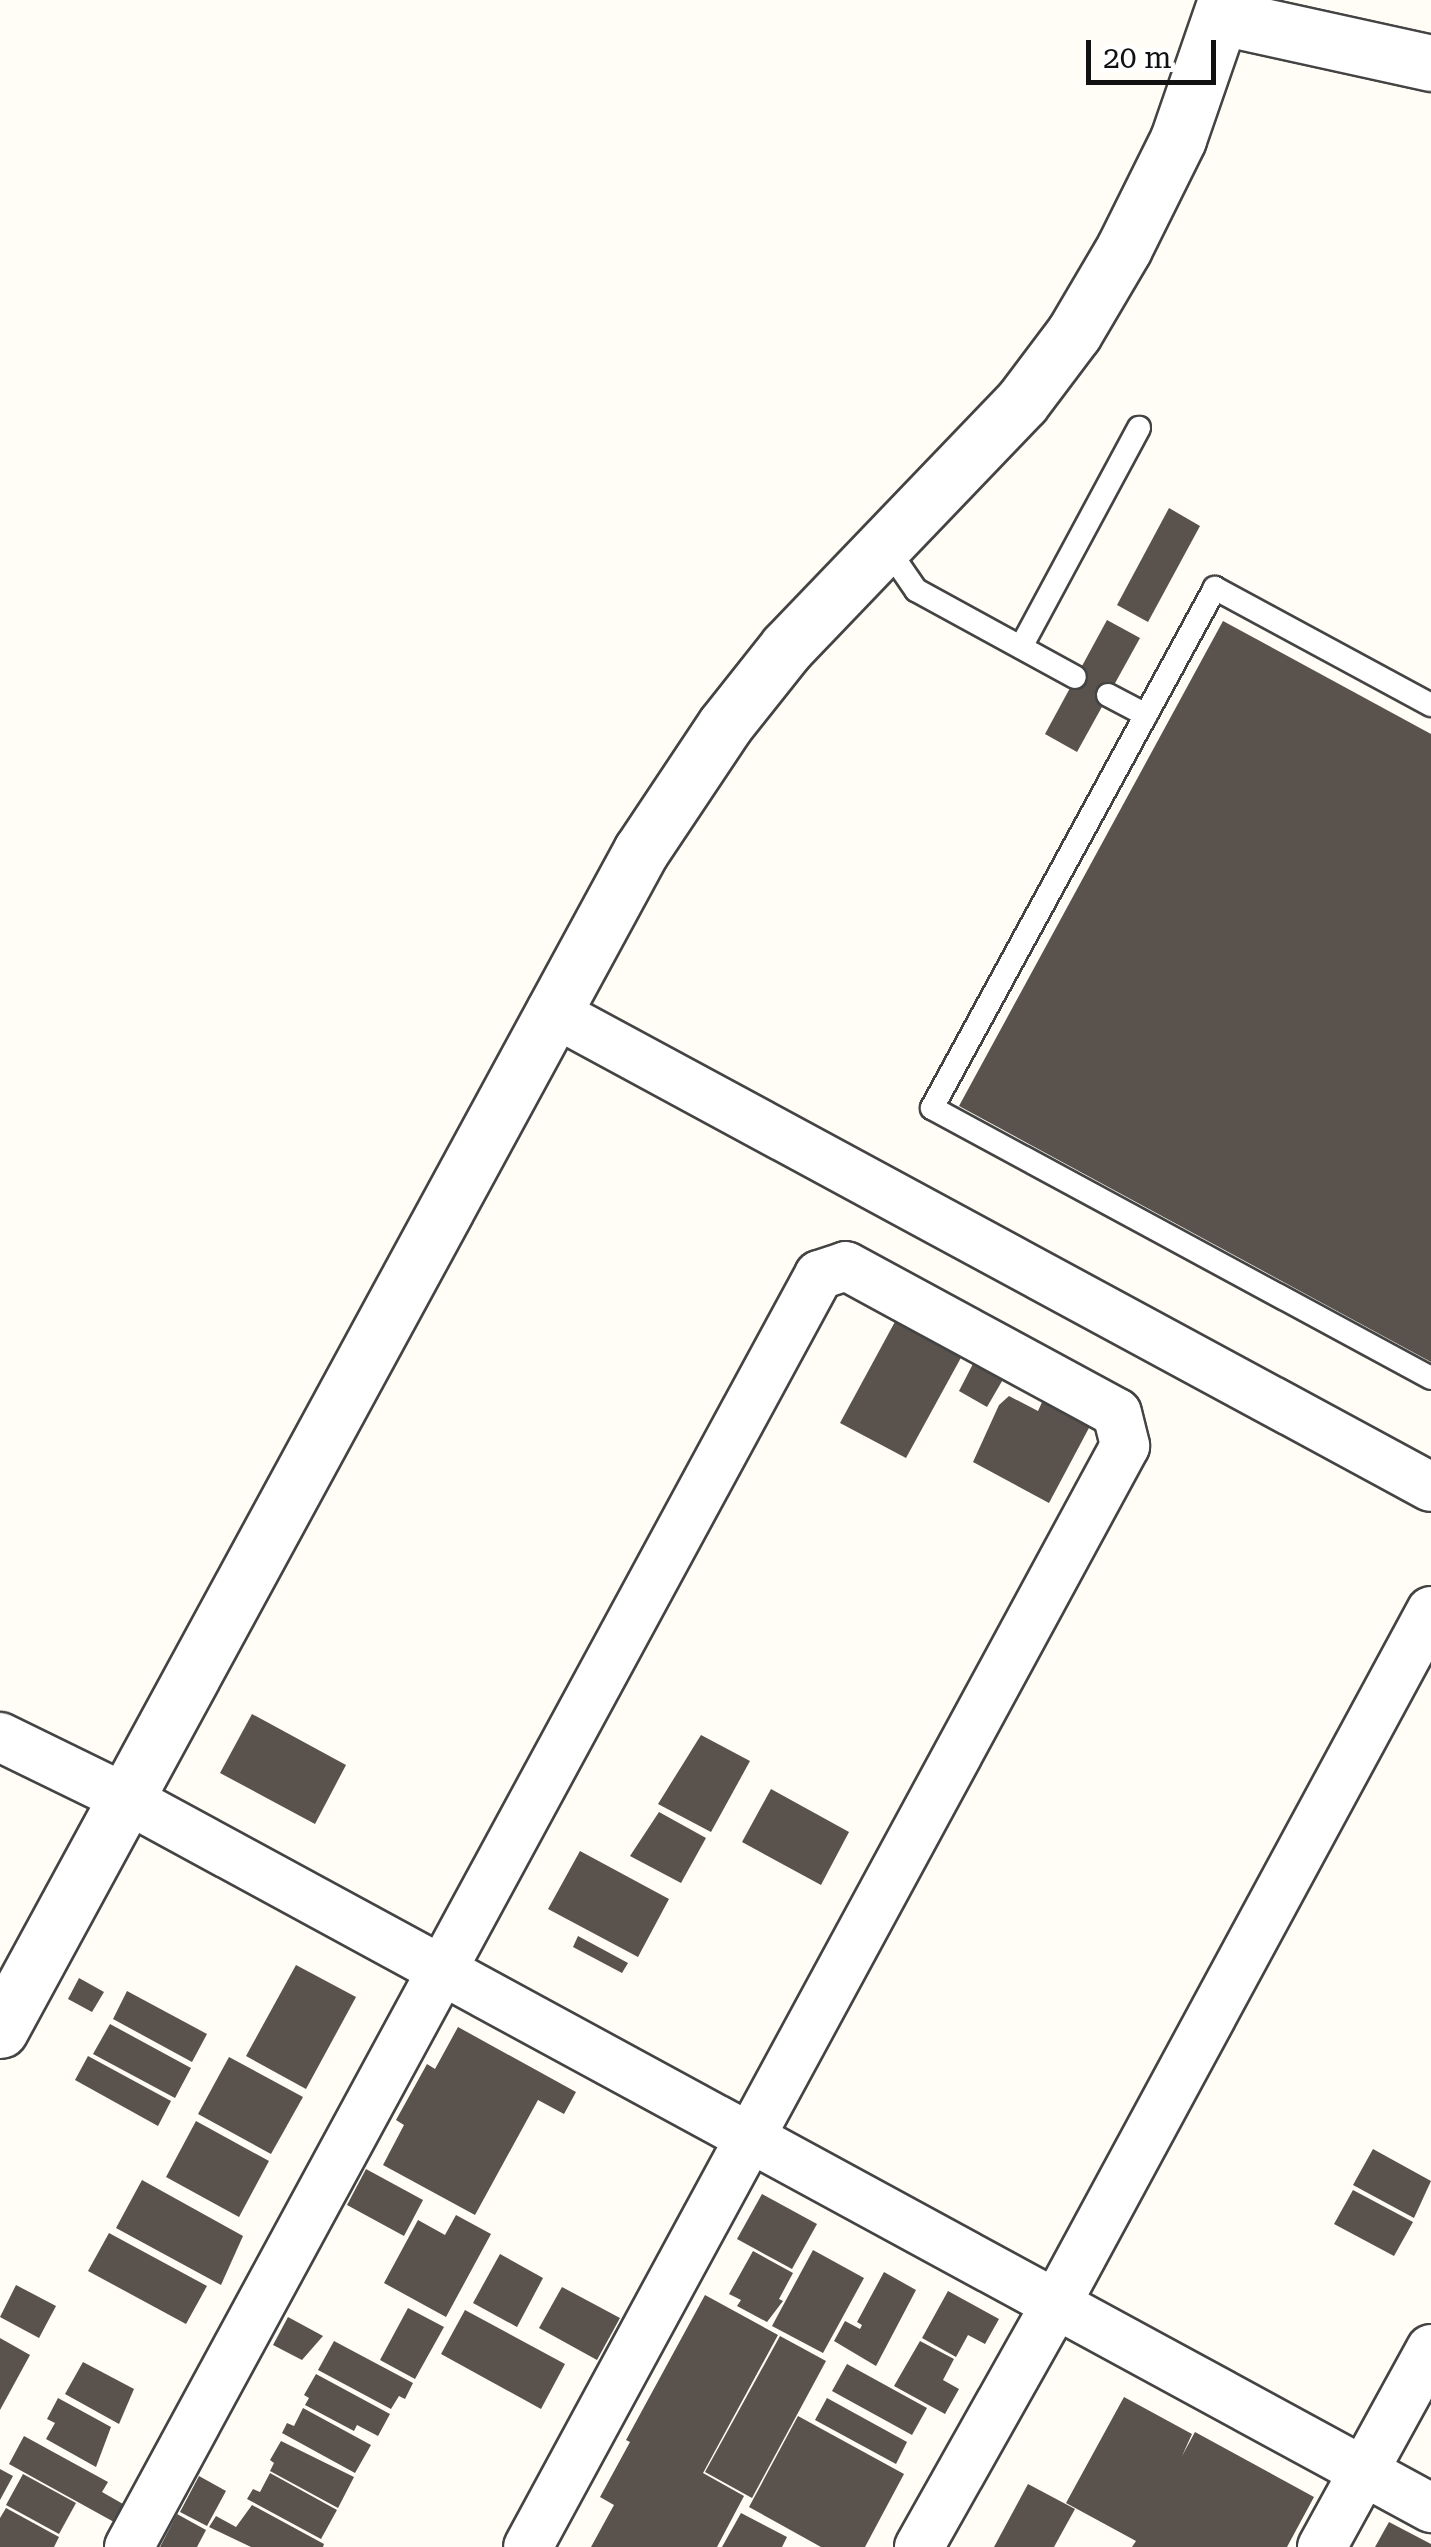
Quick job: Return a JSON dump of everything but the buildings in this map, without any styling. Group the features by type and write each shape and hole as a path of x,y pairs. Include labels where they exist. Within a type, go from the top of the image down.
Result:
{"street":[{"path":"0,2030 640,850 725,724 787,647 1022,402 1074,333 1124,248 1178,139 1224,8 1431,63"},
{"path":"551,1012 1431,1487"},
{"path":"129,2547 819,1275 846,1266 1117,1413 1125,1446 528,2547"},
{"path":"919,2547 1056,2304 1431,1611"},
{"path":"0,1737 125,1798 1431,2508"},
{"path":"1322,2547 1431,2349"}],"lane":[{"path":"1020,647 1139,428"},
{"path":"885,545 916,590 1076,676"},
{"path":"1431,705 1215,588 932,1108 1431,1378"},
{"path":"1108,695 1146,715"}]}
